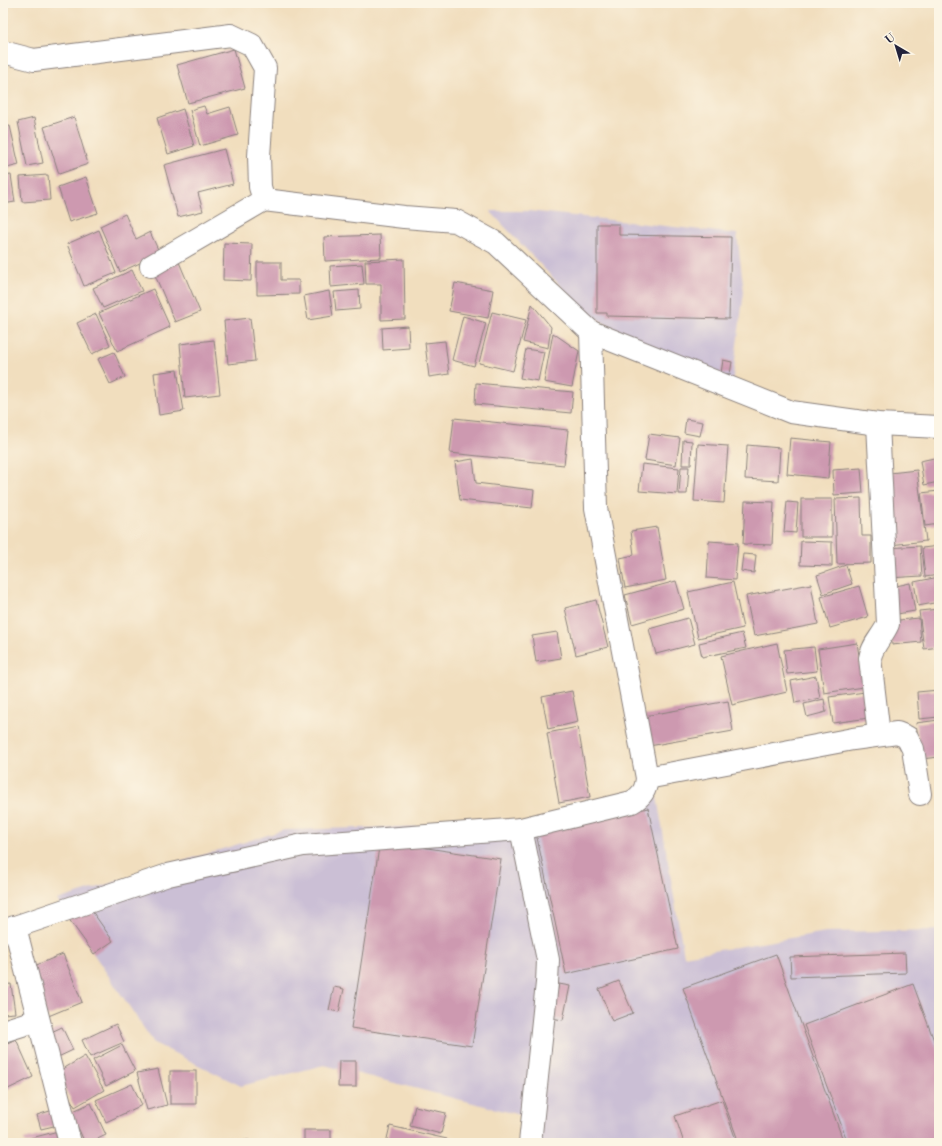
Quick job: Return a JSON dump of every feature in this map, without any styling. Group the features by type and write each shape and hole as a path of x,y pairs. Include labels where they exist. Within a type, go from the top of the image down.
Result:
{"street":[{"path":"3,52 34,60 231,35 252,45 265,68 259,156 260,187 264,200"},
{"path":"151,266 264,200 404,217 456,221 496,243 591,332 791,412 878,424 939,427"},
{"path":"70,1143 38,1020 9,929 168,875 303,845 522,829 632,802 643,794 646,787 647,778 596,508 591,332"},
{"path":"878,424 888,624 885,632 871,651 870,658 879,735"},
{"path":"647,778 853,738 897,733 908,737 912,749 920,794"},
{"path":"522,829 548,960 547,983 530,1143"},
{"path":"3,1031 38,1020"}],"shaded area":[{"path":"490,211 529,211 737,234 744,292 730,398 584,311"},
{"path":"657,797 684,956 826,932 939,930 939,1143 538,1143 540,1120 324,1065 241,1086 154,1043 57,900 284,830 550,823"}],"building":[{"path":"234,49 245,88 188,103 177,65"},
{"path":"204,106 207,114 230,107 238,135 200,146 190,110"},
{"path":"183,109 194,146 168,154 157,118"},
{"path":"74,117 88,164 59,174 44,127"},
{"path":"34,118 43,163 27,166 18,122"},
{"path":"10,126 19,165 3,169 3,127"},
{"path":"224,149 233,184 198,193 203,211 178,217 164,165"},
{"path":"11,175 15,202 3,204 3,176"},
{"path":"48,175 50,200 22,202 20,177"},
{"path":"86,177 98,213 69,222 58,187"},
{"path":"125,214 136,239 150,232 160,254 120,272 100,226"},
{"path":"597,224 619,224 619,235 731,237 729,319 607,316 607,313 597,313"},
{"path":"99,230 116,273 84,286 67,244"},
{"path":"380,235 381,258 325,261 324,237"},
{"path":"224,243 252,244 251,281 223,280"},
{"path":"404,259 405,319 381,320 381,284 366,284 365,261"},
{"path":"179,262 200,312 175,322 154,273"},
{"path":"257,262 281,262 281,280 299,280 299,294 257,295"},
{"path":"362,264 364,284 331,287 330,266"},
{"path":"132,270 142,291 103,308 93,288"},
{"path":"455,283 493,290 488,318 449,311"},
{"path":"153,289 170,327 117,351 99,313"},
{"path":"359,290 360,309 336,311 334,292"},
{"path":"329,291 333,316 308,320 304,296"},
{"path":"532,304 551,327 548,348 523,342"},
{"path":"492,312 526,320 513,371 479,363"},
{"path":"96,314 110,345 92,354 77,323"},
{"path":"463,316 486,323 474,366 452,360"},
{"path":"250,318 255,361 228,364 224,321"},
{"path":"408,326 409,348 383,350 382,328"},
{"path":"553,333 579,351 572,387 544,382"},
{"path":"214,340 220,394 185,398 180,344"},
{"path":"445,341 449,374 429,377 425,343"},
{"path":"526,349 544,352 538,381 520,378"},
{"path":"114,352 125,377 110,384 98,359"},
{"path":"723,360 732,362 730,374 721,373"},
{"path":"177,370 184,411 159,415 154,373"},
{"path":"476,383 573,392 571,413 475,404"},
{"path":"454,418 568,430 564,465 450,453"},
{"path":"686,419 703,422 700,436 684,433"},
{"path":"649,434 680,438 676,465 645,460"},
{"path":"790,438 831,442 828,478 787,474"},
{"path":"683,440 692,441 691,465 682,465"},
{"path":"698,444 728,446 724,503 694,501"},
{"path":"747,445 780,448 778,481 745,479"},
{"path":"939,457 939,482 924,485 920,461"},
{"path":"473,459 476,483 534,490 532,508 460,500 455,462"},
{"path":"642,464 679,468 677,494 639,491"},
{"path":"681,467 689,467 687,494 679,494"},
{"path":"861,468 863,493 834,495 833,470"},
{"path":"917,470 926,541 890,545 881,474"},
{"path":"939,491 939,524 925,526 921,493"},
{"path":"861,498 862,536 871,536 871,563 837,564 835,499"},
{"path":"801,499 832,499 832,537 801,537"},
{"path":"745,501 774,502 772,545 743,544"},
{"path":"787,502 798,503 796,533 784,532"},
{"path":"657,527 666,580 625,588 620,558 634,555 631,531"},
{"path":"709,541 738,543 735,580 707,578"},
{"path":"801,541 832,542 832,566 800,565"},
{"path":"920,546 922,576 888,578 886,548"},
{"path":"939,546 939,575 925,577 922,548"},
{"path":"743,554 756,555 754,573 741,571"},
{"path":"846,565 852,584 823,594 817,575"},
{"path":"939,577 939,602 918,606 914,582"},
{"path":"676,581 684,609 632,624 625,595"},
{"path":"733,582 743,628 698,638 688,592"},
{"path":"910,583 915,611 891,615 887,588"},
{"path":"811,584 818,624 754,636 746,596"},
{"path":"859,586 868,617 830,628 821,597"},
{"path":"596,600 608,647 576,655 565,608"},
{"path":"939,609 939,647 924,649 919,611"},
{"path":"688,618 695,644 656,654 649,629"},
{"path":"919,618 921,642 892,645 890,621"},
{"path":"557,632 561,658 536,662 532,636"},
{"path":"742,633 746,648 702,657 699,643"},
{"path":"777,643 787,692 732,705 721,656"},
{"path":"857,643 864,687 824,693 818,649"},
{"path":"814,647 817,671 787,674 784,650"},
{"path":"816,676 820,698 795,703 791,681"},
{"path":"939,690 939,717 919,719 917,692"},
{"path":"572,691 578,722 548,729 542,697"},
{"path":"865,692 869,718 833,723 829,697"},
{"path":"824,699 826,712 807,717 804,704"},
{"path":"728,701 733,731 649,746 644,716"},
{"path":"939,720 939,757 921,759 916,723"},
{"path":"578,727 590,797 559,803 547,733"},
{"path":"648,808 678,949 566,974 536,833"},
{"path":"380,841 501,859 472,1046 351,1028"},
{"path":"87,904 113,941 94,954 68,918"},
{"path":"905,953 906,973 791,977 790,957"},
{"path":"63,954 82,1002 46,1017 27,969"},
{"path":"776,954 844,1143 739,1143 683,988"},
{"path":"619,981 633,1013 612,1021 599,989"},
{"path":"11,984 15,1013 3,1014 3,985"},
{"path":"559,984 570,986 563,1020 551,1018"},
{"path":"913,984 939,1054 939,1143 848,1143 804,1025"},
{"path":"334,987 344,989 339,1012 329,1010"},
{"path":"116,1024 124,1042 90,1057 82,1040"},
{"path":"62,1027 73,1050 56,1058 45,1035"},
{"path":"16,1039 33,1077 4,1091 3,1045"},
{"path":"122,1045 135,1071 106,1086 93,1060"},
{"path":"85,1056 104,1090 75,1107 56,1073"},
{"path":"339,1061 356,1061 356,1087 338,1087"},
{"path":"158,1069 167,1105 147,1110 137,1073"},
{"path":"170,1071 196,1071 196,1104 170,1104"},
{"path":"132,1084 142,1105 106,1122 96,1100"},
{"path":"722,1100 737,1143 684,1143 675,1116"},
{"path":"91,1103 106,1135 89,1143 85,1143 71,1112"},
{"path":"415,1106 446,1113 441,1134 410,1126"},
{"path":"53,1110 58,1125 41,1129 37,1115"},
{"path":"390,1126 447,1139 447,1143 386,1143"},
{"path":"304,1130 331,1130 331,1143 304,1143"},
{"path":"58,1131 61,1143 25,1143 24,1140"},
{"path":"249,1140 249,1143 225,1142"}]}
